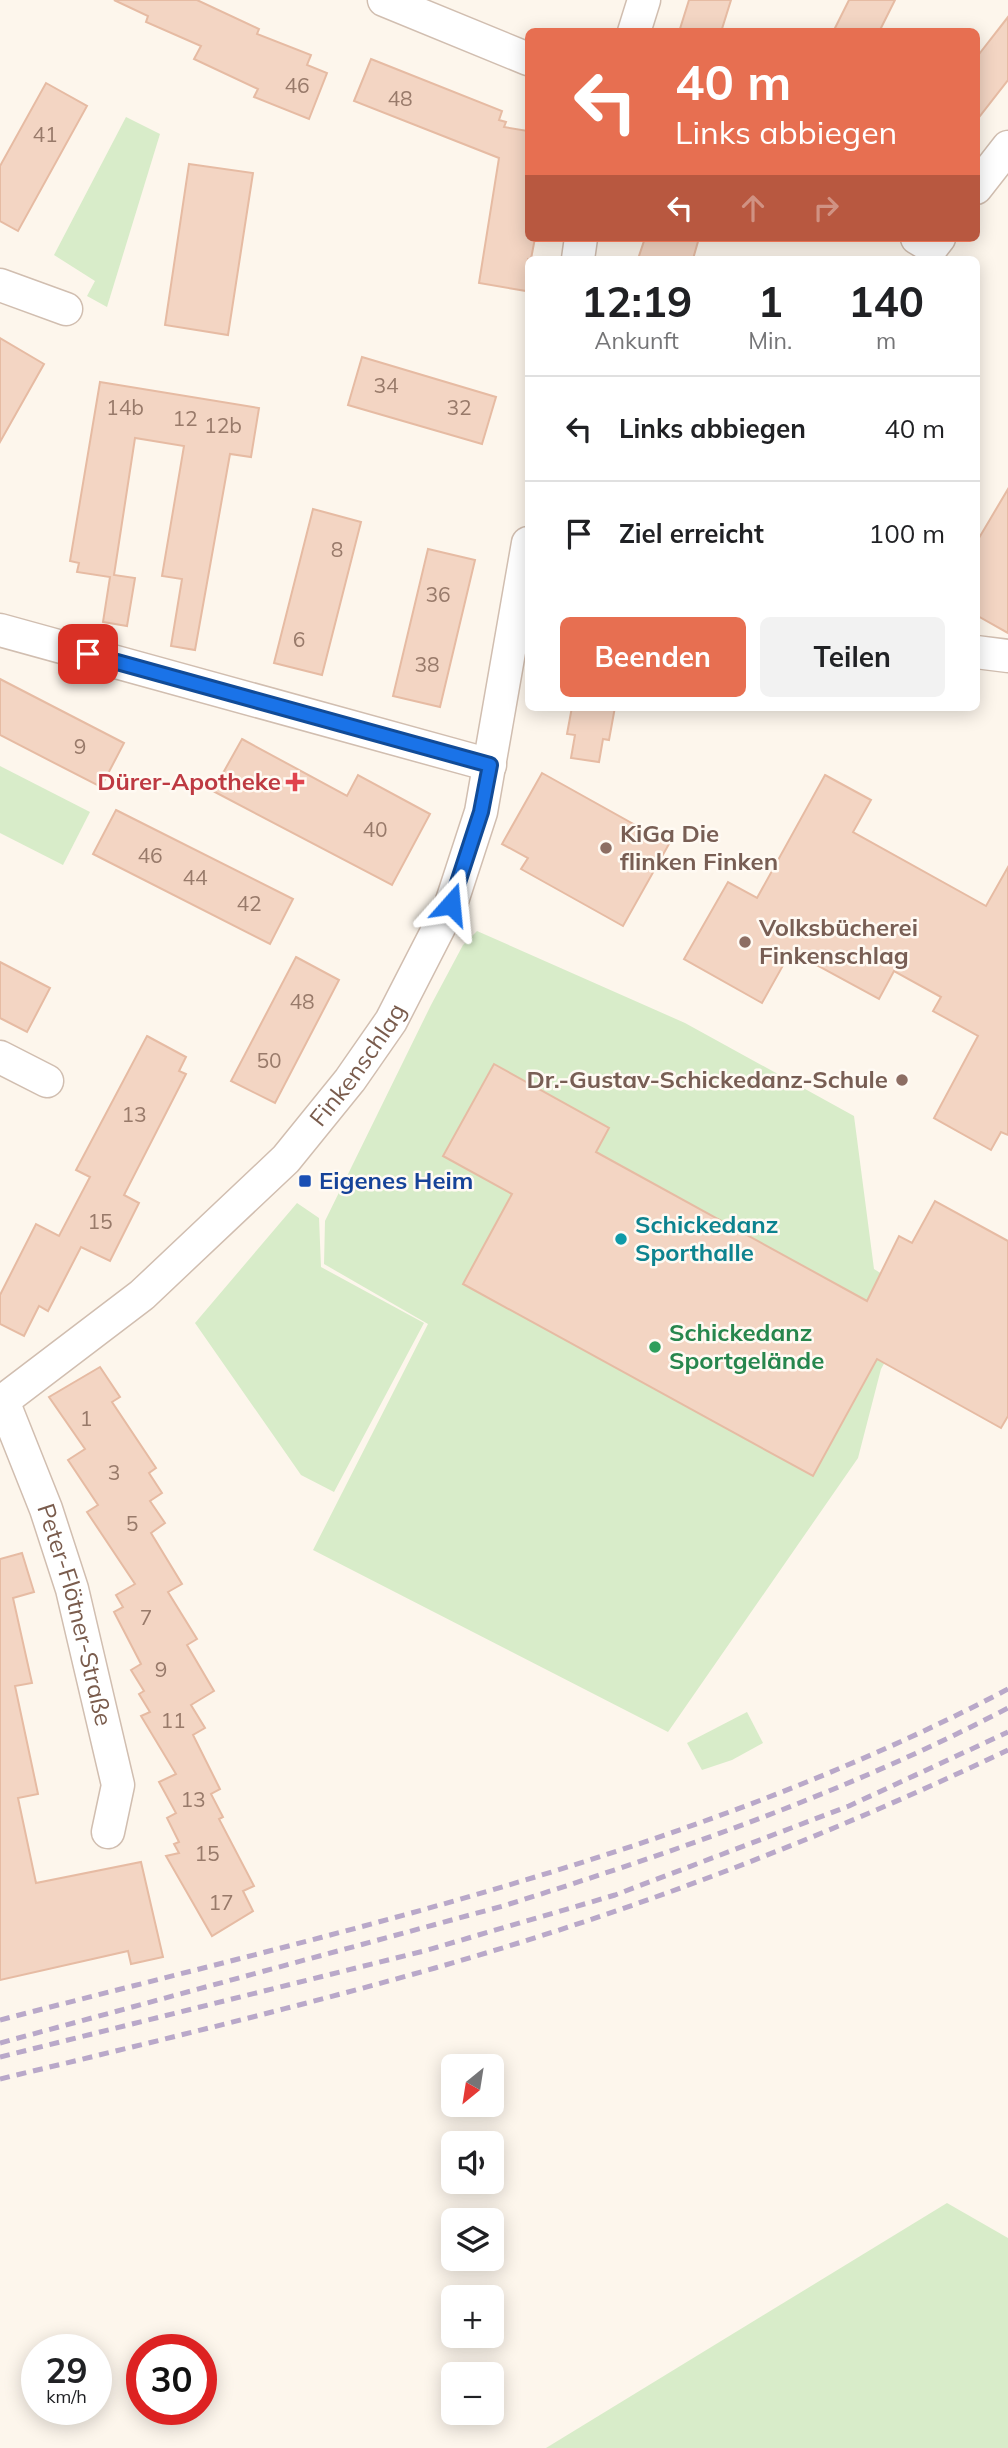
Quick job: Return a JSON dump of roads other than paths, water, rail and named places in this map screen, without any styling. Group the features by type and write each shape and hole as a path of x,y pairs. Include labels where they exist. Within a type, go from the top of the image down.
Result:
{"street":[{"path":"384,0 525,58"},
{"path":"635,28 644,0"},
{"path":"980,183 1008,147"},
{"path":"0,285 66,309"},
{"name":"Finkenschlag","path":"2,1402 142,1295 286,1159 350,1080 391,1021 451,904 481,812 524,605"},
{"path":"0,630 490,765"},
{"path":"980,652 1008,656"},
{"path":"0,1057 47,1081"},
{"name":"Peter-Flötner-Straße","path":"2,1402 46,1509 72,1589 118,1785 108,1832"}],"railway":[{"path":"0,2020 386,1920 641,1843 766,1798 888,1747 1008,1689"},
{"path":"0,2043 503,1906 632,1864 760,1818 886,1767 1008,1708"},
{"path":"0,2057 424,1951 615,1895 849,1806 1008,1732"},
{"path":"0,2079 327,1998 581,1923 798,1843 1008,1750"}],"place":[{"name":"Dürer-Apotheke","path":"295,782"},
{"name":"KiGa Die flinken Finken","path":"606,848"},
{"name":"Volksbücherei Finkenschlag","path":"745,942"},
{"name":"Dr.-Gustav-Schickedanz-Schule","path":"902,1080"},
{"name":"Eigenes Heim","path":"305,1181"},
{"name":"Schickedanz Sporthalle","path":"621,1239"},
{"name":"Schickedanz Sportgelände","path":"655,1347"}]}
